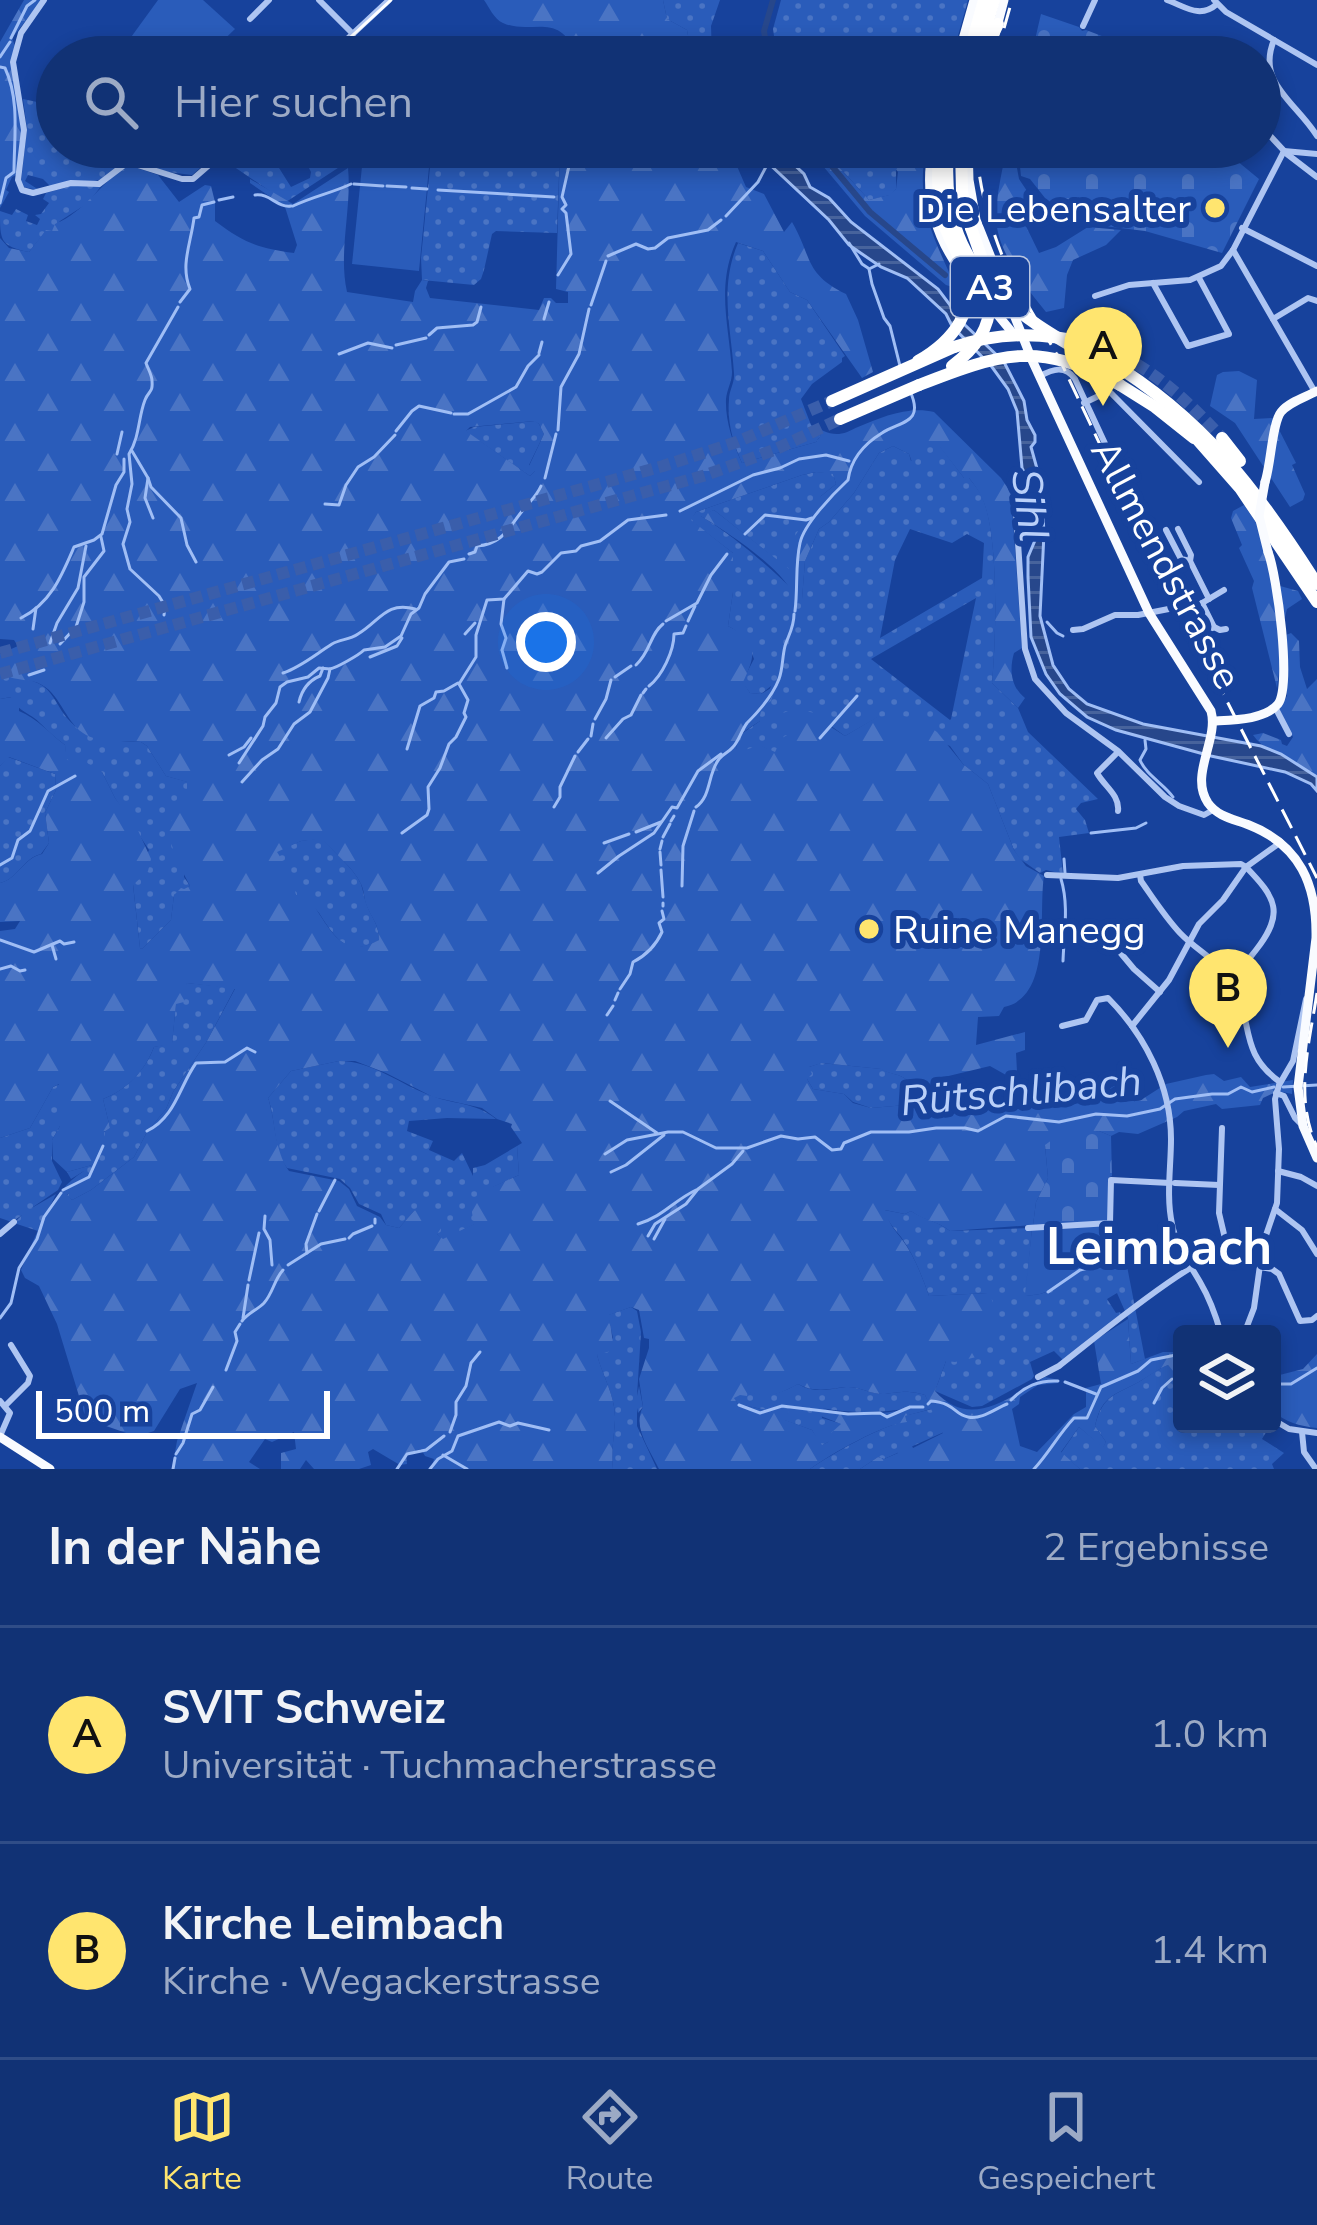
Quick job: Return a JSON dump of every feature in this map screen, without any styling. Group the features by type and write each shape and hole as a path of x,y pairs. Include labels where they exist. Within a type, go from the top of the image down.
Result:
{"highway":[{"path":"974,36 984,0"},
{"path":"988,36 994,0"},
{"path":"993,36 998,24"},
{"name":"A3","path":"918,361 953,334 967,303 967,280 940,208 938,184 944,168"},
{"path":"952,168 959,220 973,254 991,280 1037,321 1181,412 1220,450 1292,544"},
{"path":"919,385 965,355 981,334 989,310 990,280 956,168"},
{"name":"A3","path":"832,400 970,342 1007,335 1057,336 1087,343"},
{"name":"A3","path":"841,419 989,359 1042,356 1082,366 1138,388 1178,418 1254,507 1317,602"},
{"path":"1222,438 1317,584"}],"main road":[{"path":"964,36 974,0"},
{"path":"998,24 1004,0"},
{"name":"Allmendstrasse","path":"940,168 929,186 937,227 954,261 1032,360"},
{"name":"Allmendstrasse","path":"966,168 973,207 1039,376 1149,613 1209,706 1213,727"},
{"path":"992,307 1001,309 1007,301"},
{"path":"1316,393 1284,408 1277,418 1259,516 1274,572 1284,687 1278,704 1262,714 1213,727 1203,792 1214,809 1281,842 1298,860 1313,898 1316,938 1298,1085 1303,1126 1317,1158"},
{"path":"0,1436 50,1469"}],"street":[{"path":"44,0 20,35 13,62 24,130 19,185 33,193 71,183 99,184 120,168"},
{"path":"250,19 269,0"},
{"path":"320,0 353,34 390,0"},
{"path":"1083,26 1095,0"},
{"path":"1167,0 1205,13 1216,2 1268,36"},
{"path":"1281,44 1317,65"},
{"path":"1281,90 1317,136"},
{"path":"1281,148 1317,177"},
{"path":"1284,151 1317,154"},
{"path":"1281,156 1284,151"},
{"path":"147,168 182,179 196,178 207,168"},
{"path":"1095,296 1130,285 1199,278 1221,266 1275,168"},
{"path":"1242,227 1317,266"},
{"path":"1233,250 1316,393"},
{"path":"1153,283 1187,346 1229,334 1199,278"},
{"path":"1273,319 1308,298 1317,301"},
{"path":"1039,376 1055,369 1075,379 1225,685"},
{"path":"1084,403 1109,391 1199,482"},
{"path":"1016,512 1025,649 1041,687 1175,804 1204,814 1214,809"},
{"path":"1178,529 1214,627 1226,629"},
{"path":"1166,530 1181,559 1190,561"},
{"path":"1073,630 1114,615 1185,609 1224,590"},
{"path":"1199,635 1214,627"},
{"path":"1278,704 1289,734"},
{"path":"1118,751 1097,773 1112,791 1118,811"},
{"path":"1132,1026 1174,971 1199,924 1246,867 1281,842"},
{"path":"1048,874 1118,878 1184,866 1241,864 1270,895 1274,920 1270,932 1231,980"},
{"path":"1140,875 1162,911 1231,980 1254,1051 1303,1126"},
{"path":"1103,932 1160,992"},
{"path":"1062,1026 1085,1020 1097,1000 1105,997 1132,1026 1153,1062 1169,1114 1173,1228 1219,1325"},
{"path":"1248,1325 1279,1184 1278,1088 1292,1064 1309,997"},
{"path":"1222,1127 1220,1222 1227,1247"},
{"path":"1278,1171 1317,1186"},
{"path":"1028,1228 1110,1223 1111,1180 1219,1185"},
{"path":"1274,1208 1306,1234 1317,1254"},
{"path":"0,1234 14,1222"},
{"path":"1038,1377 1191,1268 1227,1247 1264,1238"},
{"path":"1260,1267 1279,1274 1300,1321 1317,1316"},
{"path":"0,1436 10,1419 3,1403 30,1376 11,1345"},
{"path":"1281,1424 1317,1433"},
{"path":"1302,1432 1304,1451 1316,1469"}],"green space":[{"path":"24,0 42,0 12,38 11,61 23,130 16,175 0,208 0,42"},
{"path":"158,0 203,0 235,29 228,36 132,36"},
{"path":"484,0 663,0 667,19 687,30 688,36 565,36 545,27 503,23"},
{"path":"663,0 720,0 711,36 688,36 687,30 667,19"},
{"path":"781,0 968,0 958,36 774,36"},
{"path":"1041,14 1102,36 1036,36"},
{"path":"23,99 36,102 36,168 117,168 88,183 51,187 28,175 25,181 39,190 23,187 27,129"},
{"path":"124,168 137,168 158,175 179,202 211,186 215,221 252,243 294,253 297,245 285,207 250,179 293,204 348,168 347,292 413,302 422,280 428,281 430,298 539,310 544,298 568,303 568,292 556,289 559,168 738,168 746,187 764,194 784,232 792,222 816,271 846,294 873,372 862,378 807,300 790,292 763,251 736,242 725,291 732,372 726,407 742,463 816,442 821,435 811,425 839,434 895,414 934,412 1011,493 1022,648 1014,653 1012,672 1025,698 1018,708 992,683 995,586 986,510 969,478 964,478 939,446 927,447 912,462 909,454 893,446 879,453 854,493 819,529 805,561 802,600 795,601 781,577 754,553 699,515 714,510 793,572 793,539 821,496 836,484 833,474 802,475 696,512 691,520 733,553 728,626 745,637 752,649 743,682 750,693 761,694 776,685 760,721 740,734 736,748 742,751 760,745 775,752 789,734 780,714 794,709 831,716 831,727 845,736 877,717 919,719 988,784 1014,850 1026,866 1044,876 1040,952 1030,988 999,1016 978,1017 976,1045 1025,1032 1025,1050 1016,1053 1017,1072 1006,1075 990,1066 936,1079 925,1091 934,1107 949,1109 952,1099 962,1101 969,1115 1010,1101 1066,1106 1129,1079 1133,1088 1124,1093 1123,1102 1141,1100 1166,1084 1206,1075 1224,1081 1241,1077 1250,1087 1293,1080 1292,1094 1278,1091 1263,1098 1260,1105 1222,1109 1216,1104 1184,1111 1138,1134 1111,1136 1099,1131 1045,1146 1048,1178 1036,1202 1033,1225 950,1231 911,1211 885,1210 929,1296 988,1293 994,1307 985,1355 946,1361 935,1391 948,1403 976,1409 1004,1401 1045,1377 1059,1380 1038,1385 1012,1409 1020,1446 1037,1452 1086,1407 1086,1388 1101,1384 1094,1341 1128,1319 1131,1364 1173,1352 1173,1371 1168,1365 1106,1401 1095,1426 1106,1442 1103,1448 1079,1427 1061,1452 1080,1469 860,1469 878,1457 898,1453 898,1444 909,1440 913,1448 943,1433 931,1409 905,1416 907,1422 871,1434 810,1469 659,1469 640,1422 639,1379 649,1339 644,1338 639,1310 631,1307 609,1315 614,1350 597,1355 615,1412 613,1469 431,1469 434,1459 421,1449 406,1454 407,1464 400,1465 373,1449 368,1452 371,1465 359,1469 314,1469 306,1460 300,1469 281,1469 281,1453 296,1449 294,1432 272,1442 265,1439 249,1462 260,1469 172,1469 197,1383 180,1389 154,1431 145,1434 132,1435 86,1419 57,1324 39,1286 21,1270 46,1214 72,1180 84,1171 88,1178 67,1195 72,1200 134,1157 235,989 187,983 184,1002 176,1004 172,1044 154,1047 134,1079 103,1099 110,1128 104,1132 106,1150 92,1165 67,1172 53,1159 52,1140 60,1126 59,1084 30,1128 0,1138 0,931 15,929 20,921 0,922 0,883 42,854 49,843 45,813 56,790 55,774 9,757 0,766 0,699 19,701 19,711 65,745 67,760 84,761 102,772 136,826 151,859 148,871 133,885 140,948 171,920 174,895 190,886 167,829 187,782 166,776 141,742 89,737 38,683 0,677 0,654 18,646 14,640 0,639 0,238 9,248 29,252 46,230 52,231","holes":["539,424 544,434 529,466 535,471 530,476 466,431","322,839 353,872 378,929 379,940 365,946 344,943 308,898 296,895 290,872 277,852 301,841","355,1061 433,1097 482,1108 512,1124 522,1143 517,1146 519,1175 492,1187 471,1207 474,1224 443,1239 437,1234 446,1221 431,1204 414,1211 399,1228 386,1225 357,1206 339,1181 289,1171 268,1098 291,1071","822,1063 881,1069 907,1080 906,1105 871,1108 853,1103 844,1094 813,1089 807,1079 812,1074 809,1067","798,1384 816,1389 909,1392 925,1395 929,1404 855,1414 812,1403 808,1405 813,1413 841,1424 822,1445 812,1430 785,1420 790,1409 770,1406 766,1410 738,1404 734,1398 748,1392 768,1395"]},
{"path":"155,168 200,168 192,175"},
{"path":"236,168 279,168 291,187 310,178 309,168 338,168 286,202"},
{"path":"362,168 429,168 419,271 352,264"},
{"path":"430,168 559,168 557,233 496,231 481,279 474,285 422,280"},
{"path":"825,168 840,168 869,200 896,189 895,168 923,168 925,205 956,288 946,285 865,216"},
{"path":"840,168 896,168 896,189 869,200"},
{"path":"1003,168 1017,168 1039,209 1023,220 1039,253 1088,227 1121,230 1106,245 1073,260 1064,308 1046,312 1014,268 997,229"},
{"path":"1020,168 1246,168 1259,179 1222,253 1145,231 1063,221 1066,209 1049,203 1030,179 1021,176"},
{"path":"75,185 102,185 88,203 46,231 29,252 4,240 0,211 12,215 16,209 37,225 40,219 35,215 49,203 43,199 46,193"},
{"path":"738,243 763,251 790,292 807,300 845,356 801,399 811,425 821,435 816,442 742,463 729,408 734,377 728,292"},
{"path":"1239,371 1257,380 1254,419 1273,418 1296,463 1292,465 1305,494 1290,507 1235,423 1210,406 1217,375"},
{"path":"535,421 544,434 529,465 536,470 530,476 465,431 474,427"},
{"path":"939,445 976,487 986,510 995,586 992,683 1018,708 1028,732 1098,799 1076,809 1089,833 1059,837 1063,874 1040,873 1020,859 988,784 950,746 878,717 845,736 831,726 790,734 775,753 761,746 741,752 736,748 740,735 760,721 771,686 761,694 750,693 742,682 754,659 744,640 728,626 733,553 690,520 696,512 802,475 833,473 836,484 821,496 793,573 714,510 701,516 754,554 802,599 805,561 819,529 854,493 879,453 893,446 909,454 911,461 927,446","holes":["910,529 952,543 967,534 984,543 982,578 880,638 895,560","976,598 951,719 950,720 871,659"]},
{"path":"1244,505 1257,524 1273,584 1298,591 1302,599 1279,619 1277,688 1254,581 1231,518"},
{"path":"1291,633 1299,641 1307,689 1317,679 1317,777 1253,735 1263,733 1287,746 1293,737 1279,709 1287,696 1283,636"},
{"path":"0,677 43,686 74,726 91,735 141,742 166,776 188,782 184,877 190,886 174,895 171,920 142,949 133,884 149,850 102,772 66,761 65,745 11,697 0,699"},
{"path":"8,757 55,774 56,790 45,813 49,843 0,883 0,766"},
{"path":"322,838 358,878 379,940 359,947 343,943 290,886 276,851"},
{"path":"187,983 235,988 134,1157 72,1200 67,1196 84,1171 71,1179 67,1172 92,1165 104,1132 110,1128 103,1099 134,1078 154,1047 172,1043 176,1003"},
{"path":"339,1061 375,1069 496,1119 409,1121 407,1131 433,1141 429,1150 454,1161 462,1153 473,1176 473,1168 517,1146 519,1175 493,1187 475,1224 443,1240 414,1211 399,1228 386,1225 381,1214 359,1204 340,1179 287,1168 268,1098 291,1071"},
{"path":"821,1063 882,1069 901,1076 907,1080 906,1105 871,1108 844,1094 813,1089 807,1079 809,1067"},
{"path":"60,1084 60,1126 52,1140 52,1161 62,1182 30,1209 56,1194 38,1231 14,1223 22,1215 12,1222 0,1218 0,1138 30,1128 53,1087"},
{"path":"1099,1131 1111,1136 1108,1219 1033,1225 1036,1202 1048,1178 1045,1145 1056,1137"},
{"path":"884,1210 911,1211 950,1231 1032,1228 1026,1295 1048,1291 1083,1269 1126,1261 1145,1359 1131,1364 1128,1318 1117,1293 1107,1299 1121,1315 1063,1360 1054,1351 1030,1362 1032,1379 982,1406 972,1407 935,1391 946,1361 988,1293 929,1296 914,1258"},
{"path":"1107,1225 1106,1264 1078,1272 1046,1292 1025,1295 1032,1228"},
{"path":"631,1307 637,1311 641,1332 637,1396 639,1386 643,1407 638,1413 637,1408 637,1426 657,1469 613,1469 615,1412 597,1355 613,1338 608,1315"},
{"path":"1317,1354 1317,1428 1281,1417 1281,1375 1303,1369"},
{"path":"1168,1365 1173,1370 1173,1433 1266,1433 1262,1439 1284,1453 1272,1464 1274,1469 1080,1469 1061,1453 1079,1427 1103,1447 1106,1442 1095,1426 1098,1415 1118,1392"},
{"path":"798,1384 816,1390 851,1387 880,1394 913,1392 925,1395 930,1405 875,1412 821,1408 822,1418 842,1424 821,1446 812,1430 784,1420 789,1410 738,1404 733,1397 747,1391 773,1394"},
{"path":"932,1409 944,1432 884,1459 878,1457 860,1469 810,1469 871,1434 907,1421 904,1416"}],"shaded area":[{"name":"Sihl","path":"773,168 798,168 810,187 938,289 965,325 1004,362 1024,401 1035,435 1031,447 1041,483 1040,616 1053,665 1069,689 1087,704 1143,724 1281,754 1317,777 1317,791 1285,772 1116,730 1087,717 1060,694 1031,637 1028,557 1036,538 1033,491 1022,468 1017,411 1008,389 946,314 907,278 849,245"}],"waterway":[{"path":"11,38 35,0"},
{"path":"765,36 773,0"},
{"path":"0,57 10,42"},
{"path":"0,67 10,80 15,119 14,172 6,178 0,203"},
{"path":"558,275 571,254 562,209 569,168"},
{"path":"726,216 765,168"},
{"path":"833,168 870,212 945,275"},
{"path":"293,206 351,184"},
{"path":"354,184 383,186"},
{"path":"387,186 406,187"},
{"path":"412,188 427,189"},
{"path":"438,190 554,197"},
{"path":"255,195 291,206"},
{"path":"219,200 233,197"},
{"path":"180,302 190,289 186,263 194,218 199,217 202,205 214,202"},
{"path":"608,256 636,244 655,248 668,238 708,230 721,220"},
{"path":"849,243 868,268"},
{"path":"591,305 606,261"},
{"path":"879,264 869,269 872,284 900,366"},
{"path":"544,319 549,302"},
{"path":"164,615 159,596 130,569 123,544 130,522 129,454 152,388 146,363 178,307"},
{"path":"429,335 437,328 473,325 481,307"},
{"path":"558,430 561,387 579,354 589,309"},
{"path":"396,345 426,338"},
{"path":"539,353 542,342"},
{"path":"339,354 368,343 392,348"},
{"path":"454,414 468,414 516,387 539,355"},
{"path":"795,611 803,535 848,480 864,447 912,416 910,391"},
{"path":"396,431 419,406 451,413"},
{"path":"117,454 122,432"},
{"path":"545,478 556,434"},
{"path":"325,504 339,505 358,467 395,435"},
{"path":"132,451 148,478 145,498 153,518"},
{"path":"680,511 753,475 799,459 826,455 849,461"},
{"path":"21,618 48,596 74,547 102,534 124,472 124,459"},
{"path":"148,478 181,518 196,562"},
{"path":"469,554 504,534 541,486"},
{"path":"402,833 427,815 428,787 466,717 468,700 459,684 476,657 476,635 487,600 504,599 528,571 542,572 561,553 600,541 628,520 666,515"},
{"path":"745,534 765,515 812,518"},
{"path":"60,644 76,627 84,602 84,577 104,551 101,537"},
{"path":"50,643 78,588 86,546"},
{"path":"666,621 697,603 727,554"},
{"path":"242,782 310,712 330,669 401,636 449,562 464,559"},
{"path":"504,599 502,650 507,668"},
{"path":"688,621 695,606"},
{"path":"33,629 36,608"},
{"path":"283,673 358,634 390,610 415,609"},
{"path":"696,807 705,797 719,759 735,745 776,685 794,614"},
{"path":"1047,622 1063,636"},
{"path":"465,634 475,623"},
{"path":"636,665 663,624"},
{"path":"649,686 666,663 674,634 683,633 686,626"},
{"path":"370,657 397,646 402,638"},
{"path":"615,677 631,666"},
{"path":"239,763 276,703 280,687 319,668 330,669"},
{"path":"299,702 323,668"},
{"path":"29,675 44,670"},
{"path":"595,719 611,680"},
{"path":"407,749 420,706 436,692 458,683"},
{"path":"643,693 646,689"},
{"path":"606,738 631,715 641,695"},
{"path":"820,738 857,696"},
{"path":"591,736 593,724"},
{"path":"229,755 251,738"},
{"path":"578,752 588,739"},
{"path":"1145,740 1140,760 1173,797"},
{"path":"598,873 654,833 672,807 677,808 698,771 721,754"},
{"path":"554,807 575,756"},
{"path":"0,865 12,858 18,840 30,831 48,791 75,776"},
{"path":"682,886 683,846 694,811"},
{"path":"671,821 674,816"},
{"path":"636,832 661,822"},
{"path":"1091,833 1146,823"},
{"path":"663,837 670,824"},
{"path":"604,843 629,834"},
{"path":"660,849 662,841"},
{"path":"660,852 661,865"},
{"path":"1064,859 1065,873"},
{"path":"661,870 663,897"},
{"path":"1061,879 1063,961"},
{"path":"620,989 633,962 660,937 662,911"},
{"path":"0,940 34,952 60,941 74,942"},
{"path":"52,945 56,959"},
{"path":"0,969 25,970"},
{"path":"615,1000 618,993"},
{"path":"607,1015 613,1006"},
{"path":"147,1131 171,1110 196,1063 225,1062 247,1048 255,1052"},
{"name":"Rütschlibach","path":"1283,1087 1317,1085"},
{"name":"Rütschlibach","path":"605,1154 627,1140 668,1132 683,1132 716,1148 747,1148 781,1136 815,1137 832,1150 871,1132 978,1131 1006,1116 1059,1122 1096,1114 1127,1116 1160,1109 1175,1099 1228,1094 1241,1087 1252,1092 1274,1087"},
{"name":"Rütschlibach","path":"610,1101 657,1133"},
{"name":"Rütschlibach","path":"611,1172 664,1135"},
{"path":"63,1190 89,1177 103,1146"},
{"path":"648,1236 655,1224 686,1204 743,1151"},
{"path":"319,1211 335,1180"},
{"path":"638,1224 696,1190"},
{"path":"0,1318 11,1303 19,1268 61,1193"},
{"path":"307,1253 317,1214"},
{"path":"265,1216 272,1265"},
{"path":"654,1239 665,1219"},
{"path":"349,1238 372,1226"},
{"path":"249,1280 259,1233"},
{"path":"1048,1292 1080,1270 1146,1254 1171,1238"},
{"path":"288,1265 321,1244 345,1239"},
{"path":"242,1321 264,1303 283,1270"},
{"path":"243,1318 248,1285"},
{"path":"226,1370 240,1324"},
{"path":"450,1432 456,1402 480,1352"},
{"path":"1034,1469 1074,1418 1087,1418 1101,1387 1151,1360 1173,1356"},
{"path":"1281,1384 1291,1384 1317,1368"},
{"path":"1154,1403 1172,1379"},
{"path":"1011,1400 1033,1385 1058,1381"},
{"path":"1065,1382 1096,1394"},
{"path":"176,1454 192,1414 200,1410 213,1387"},
{"path":"928,1404 939,1402 973,1417 1007,1404"},
{"path":"739,1405 760,1413 782,1406 887,1417 923,1407"},
{"path":"430,1469 452,1451 458,1436 499,1422 549,1430"},
{"path":"397,1469 407,1454 426,1450 444,1436"},
{"path":"443,1455 467,1469"},
{"path":"173,1469 175,1458"}],"tunnel":[{"path":"1087,343 1126,358 1160,380 1222,438"},
{"path":"0,653 663,466 737,442 832,401"},
{"path":"0,674 706,475 840,419"}],"tram line":[{"path":"352,36 391,0"}],"railway":[{"path":"1002,36 1012,0"},
{"path":"979,168 996,238 1016,289"},
{"path":"1010,275 1059,358 1149,548 1317,878"},
{"path":"1317,993 1305,1090 1317,1147"}],"place":[{"name":"Die Lebensalter","path":"1215,208"},
{"name":"SVIT Schweiz","path":"1103,406"},
{"name":"Ruine Manegg","path":"869,929"},
{"name":"Kirche Leimbach","path":"1228,1048"}],"district":[{"name":"Leimbach","path":"1159,1246"}]}
